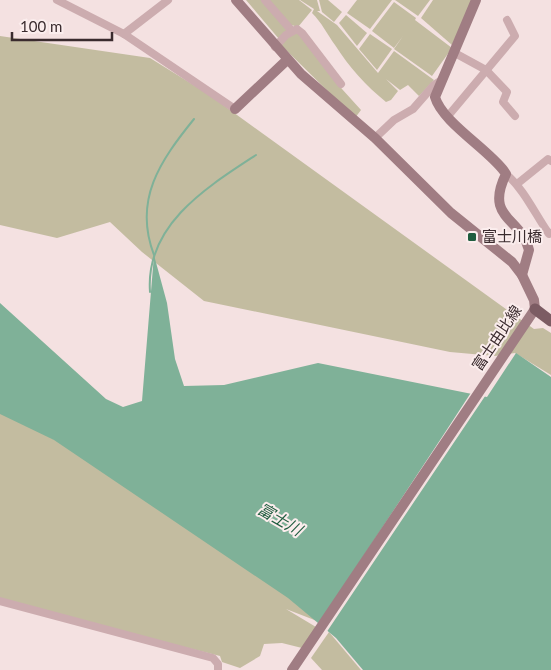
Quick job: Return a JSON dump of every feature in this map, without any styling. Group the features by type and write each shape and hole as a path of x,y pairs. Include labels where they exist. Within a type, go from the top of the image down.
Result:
{"main road":[{"name":"富士由比線","path":"236,0 287,60 375,138 451,213 503,254 522,275 534,300 535,309 292,670"},
{"path":"476,0 440,81 435,97 437,104 448,116 506,174 499,191 500,207 528,244 529,250 522,275"},
{"path":"235,109 287,60"},
{"path":"535,309 551,321"}],"street":[{"path":"57,0 124,34 235,109"},
{"path":"124,34 168,0"},
{"path":"265,0 292,31"},
{"path":"448,116 515,36 507,20"},
{"path":"275,47 286,34 297,29 302,32 341,84"},
{"path":"453,52 486,70 507,92 503,102 514,116"},
{"path":"375,138 394,120 413,109 434,85 440,81"},
{"path":"517,184 548,159 551,161"},
{"path":"506,174 517,184 548,234 551,233"},
{"path":"0,601 213,658 218,664 218,670"}],"shaded area":[{"path":"246,0 299,0 312,10 298,27 288,24 289,28 302,32 342,89 361,110 355,118 280,44 279,39"},
{"path":"300,0 317,0 320,11 317,11 337,25 378,73 394,51 434,80 419,96 408,85 400,90 386,79 398,91 391,100 386,102 365,83 346,61 312,13 314,9"},
{"path":"319,0 328,0 342,12 334,22 322,12"},
{"path":"357,0 392,0 370,29 347,13"},
{"path":"395,0 430,0 418,16"},
{"path":"433,0 472,0 452,45 421,18"},
{"path":"394,2 452,48 432,76 394,49 403,36 394,48 372,31"},
{"path":"346,15 367,33 357,46 339,23"},
{"path":"370,34 392,49 377,70 359,49"},
{"path":"0,36 150,58 208,94 534,329 543,328 551,333 551,375 515,353 495,356 450,352 204,301 142,252 110,222 57,238 0,225"},
{"path":"0,409 201,522 317,621 286,609 316,627 302,648 282,643 264,644 260,656 240,668 222,662 220,656 0,601"},
{"path":"329,632 361,670 322,670 311,658"}],"water":[{"name":"富士川","path":"154,255 167,303 175,359 184,386 224,385 318,363 487,397 516,353 551,377 551,670 363,670 336,638 288,598 54,440 0,414 0,303 106,399 123,407 142,401"}],"pier":[{"path":"516,350 326,633 318,625 472,391 486,394"}],"waterway":[{"path":"154,255 148,235 148,199 153,182 170,150 194,119"},
{"path":"150,292 151,268 158,247 168,228 183,210 218,180 256,155"}],"place":[{"name":"富士川橋","path":"472,237"}]}
